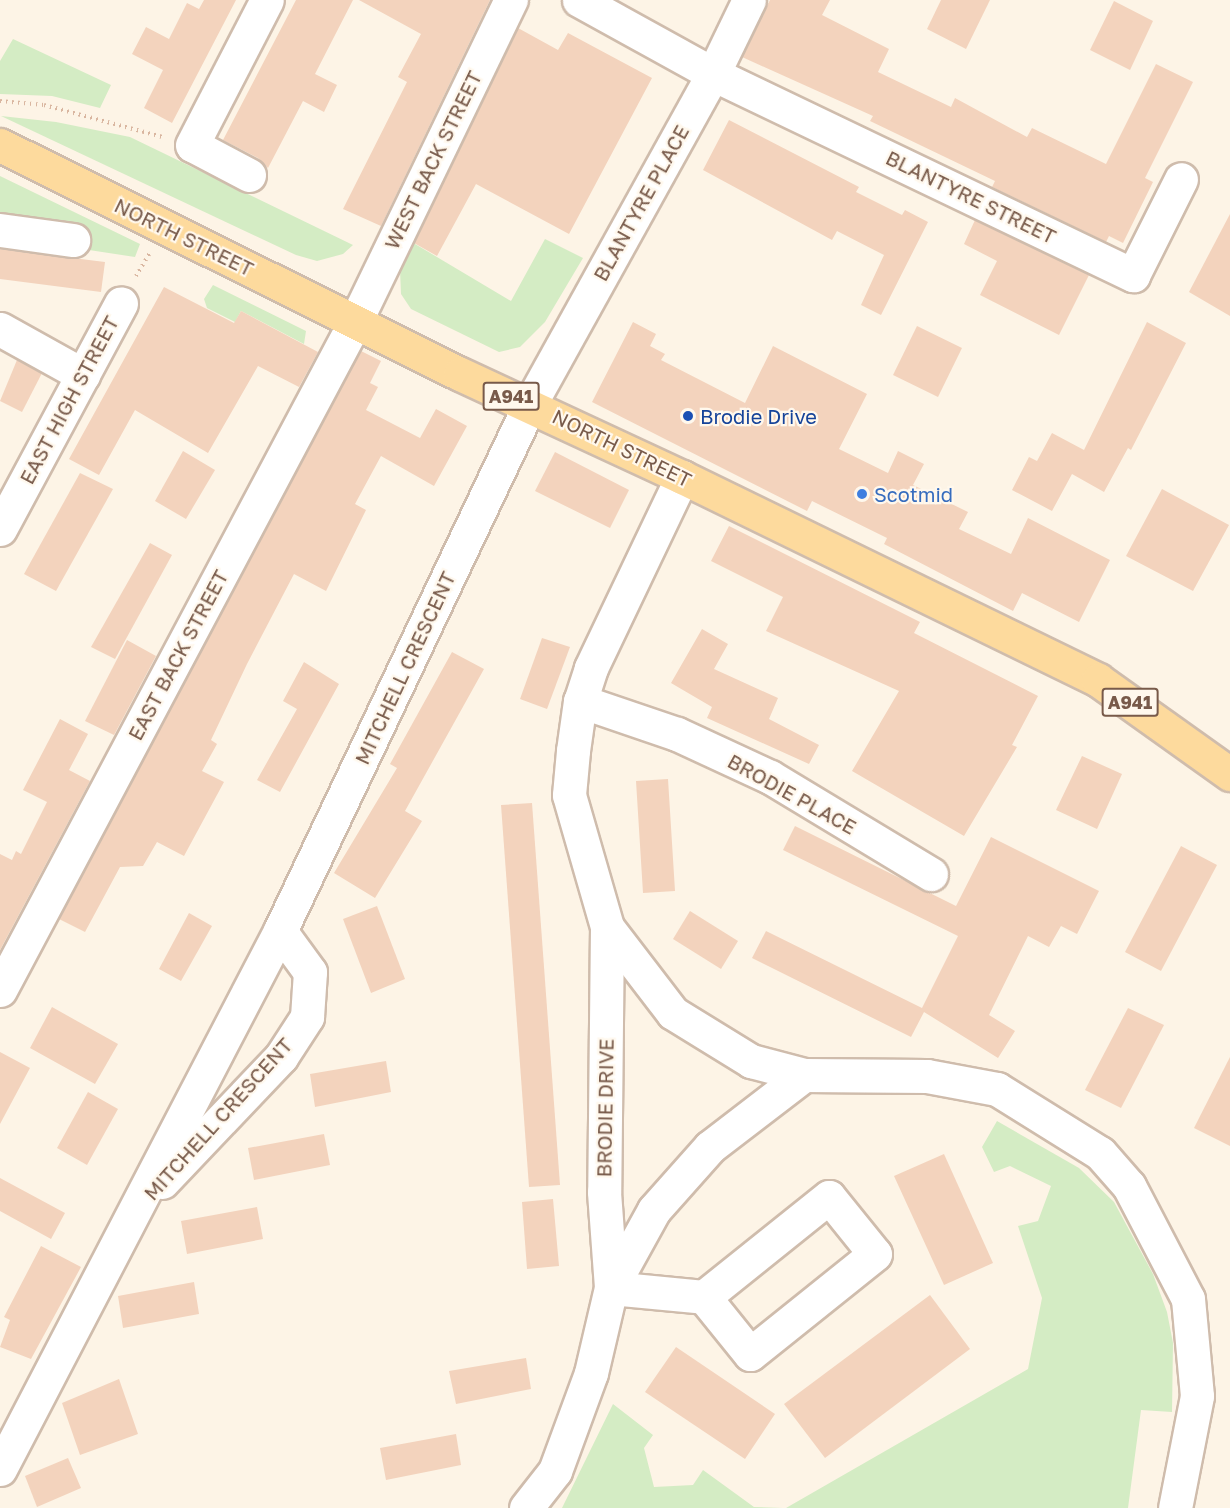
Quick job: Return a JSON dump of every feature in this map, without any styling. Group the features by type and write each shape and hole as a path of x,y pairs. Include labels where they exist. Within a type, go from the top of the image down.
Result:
{"main road":[{"name":"NORTH STREET","path":"0,145 356,320 460,374 530,404 1098,680 1230,774"}],"street":[{"path":"249,175 192,145 267,0"},
{"name":"WEST BACK STREET","path":"356,320 511,0"},
{"path":"579,0 713,74"},
{"name":"BLANTYRE PLACE","path":"530,404 713,74 749,0"},
{"name":"BLANTYRE STREET","path":"713,74 1133,275 1181,179"},
{"path":"0,230 73,240"},
{"name":"EAST HIGH STREET","path":"0,529 122,303"},
{"name":"EAST BACK STREET","path":"0,990 356,320"},
{"path":"0,329 82,375"},
{"name":"MITCHELL CRESCENT","path":"0,1468 280,931 530,404"},
{"name":"BRODIE DRIVE","path":"611,1288 604,1192 607,927 569,795 580,701 607,630 682,477"},
{"name":"BRODIE PLACE","path":"580,701 677,734 770,777 931,874"},
{"name":"BRODIE DRIVE","path":"607,927 673,1013 751,1061 804,1075 927,1076 997,1089 1100,1153 1129,1186 1188,1299 1197,1396 1175,1508"},
{"name":"MITCHELL CRESCENT","path":"135,1210 281,1057 307,1017 310,972 280,931"},
{"name":"BRODIE DRIVE","path":"526,1508 555,1471 591,1373 611,1288 654,1210 710,1147 804,1075"},
{"path":"611,1288 704,1297 829,1197 875,1254 750,1354 704,1297"}],"path":[{"path":"0,101 44,105 192,145"},
{"path":"122,303 164,227"}],"green space":[{"path":"13,39 111,85 100,108 52,96 0,94 0,61"},
{"path":"1,116 56,122 130,137 353,245 343,254 317,261 296,255"},
{"path":"0,176 140,244 135,257 89,250 88,231 0,212"},
{"path":"545,239 583,258 545,322 520,347 499,352 411,309 401,294 400,270 410,241 511,301"},
{"path":"213,285 306,331 304,344 241,311 235,322 207,308 204,299"},
{"path":"997,1121 1079,1168 1114,1202 1153,1274 1167,1312 1173,1343 1172,1412 1141,1410 1128,1508 786,1508 1028,1369 1042,1298 1018,1226 1038,1221 1051,1186 1010,1166 994,1172 982,1147"},
{"path":"613,1404 653,1435 644,1448 654,1487 693,1485 703,1470 754,1507 783,1508 562,1508"}],"building":[{"path":"204,0 236,0 172,123 144,108 163,70 132,54 146,27 169,39 187,3 199,9"},
{"path":"296,0 353,0 315,74 337,85 324,112 303,101 268,168 258,158 223,140"},
{"path":"359,0 490,0 381,226 343,209 407,82 398,77 421,34"},
{"path":"770,0 830,0 822,15 889,49 878,72 951,107 955,98 1027,137 1032,128 1106,164 1156,64 1193,82 1145,178 1153,182 1123,243 1109,236 1106,242 992,187 995,181 870,121 873,116 742,57"},
{"path":"941,0 990,0 966,49 927,29"},
{"path":"1114,1 1153,21 1130,70 1090,50"},
{"path":"518,28 558,50 568,33 652,78 569,234 476,184 437,256 414,243"},
{"path":"729,120 859,187 856,192 902,215 905,210 928,222 881,315 861,305 884,255 837,231 832,240 703,170"},
{"path":"1230,214 1230,316 1189,292"},
{"path":"975,220 1089,275 1059,335 980,295 997,261 964,244"},
{"path":"0,249 105,262 101,292 0,279"},
{"path":"164,287 234,323 241,311 318,352 299,387 258,366 208,453 135,410 99,475 69,459"},
{"path":"633,322 656,334 650,346 665,354 661,360 745,403 773,346 867,394 839,449 888,473 898,451 924,464 913,485 968,512 959,529 1011,554 1028,518 1110,560 1079,622 1022,593 1013,611 884,544 887,538 812,501 807,511 592,402"},
{"path":"1147,322 1186,343 1131,450 1128,448 1104,492 1072,474 1052,511 1012,490 1029,457 1037,461 1052,433 1084,450"},
{"path":"917,326 962,348 938,397 893,375"},
{"path":"361,351 381,361 370,383 378,387 366,410 420,438 436,409 467,426 434,486 381,456 355,504 366,510 326,591 294,574 211,740 217,744 202,771 224,782 184,856 157,842 143,866 120,867 85,932 59,919"},
{"path":"17,360 42,373 22,412 0,401"},
{"path":"183,451 215,470 186,519 155,501"},
{"path":"555,452 629,490 610,528 535,491"},
{"path":"80,473 113,489 56,591 24,574"},
{"path":"1162,489 1229,525 1193,591 1126,556"},
{"path":"729,526 920,622 914,633 1038,696 1012,745 1017,747 964,836 852,771 899,691 766,631 783,597 711,561"},
{"path":"150,543 172,555 115,659 91,647"},
{"path":"702,629 728,644 714,669 778,698 769,719 819,745 809,764 707,718 712,707 671,683"},
{"path":"542,638 570,647 547,709 520,699"},
{"path":"127,640 156,656 114,735 85,721"},
{"path":"452,652 484,669 405,811 422,821 375,898 334,873 397,768 390,764"},
{"path":"304,662 339,684 280,792 257,780 297,709 283,701"},
{"path":"60,719 88,734 69,770 90,781 0,950 0,854 12,860 16,851 21,854 47,802 23,790"},
{"path":"1082,756 1122,774 1097,829 1056,810"},
{"path":"668,779 675,891 643,893 636,781"},
{"path":"532,803 560,1185 529,1187 501,805"},
{"path":"795,826 956,906 991,837 1099,891 1077,934 1061,926 1049,947 1028,936 989,1015 1015,1031 998,1058 924,1012 911,1037 752,958 766,931 922,1008 958,936 783,850"},
{"path":"1181,846 1217,865 1161,971 1125,952"},
{"path":"377,906 405,979 371,993 343,919"},
{"path":"690,911 738,941 721,969 673,939"},
{"path":"189,913 212,926 181,981 159,969"},
{"path":"52,1007 118,1044 95,1084 30,1048"},
{"path":"1128,1008 1164,1025 1121,1108 1085,1090"},
{"path":"0,1052 30,1068 0,1124"},
{"path":"1230,1057 1230,1146 1194,1128"},
{"path":"386,1061 391,1092 315,1107 310,1074"},
{"path":"88,1092 118,1109 87,1165 57,1148"},
{"path":"324,1134 330,1165 254,1180 248,1148"},
{"path":"944,1154 993,1263 944,1285 894,1176"},
{"path":"0,1178 65,1213 51,1239 0,1211"},
{"path":"553,1199 559,1266 527,1269 522,1202"},
{"path":"257,1207 263,1239 187,1254 181,1221"},
{"path":"41,1246 81,1267 31,1359 0,1347 10,1320 4,1317"},
{"path":"194,1282 199,1314 123,1328 118,1296"},
{"path":"930,1295 970,1349 825,1458 784,1404"},
{"path":"676,1347 775,1414 745,1459 645,1392"},
{"path":"526,1358 531,1389 456,1404 449,1371"},
{"path":"119,1379 138,1434 80,1455 62,1403"},
{"path":"456,1434 461,1465 386,1480 380,1448"},
{"path":"68,1458 81,1488 37,1507 25,1476"}],"place":[{"name":"Brodie Drive","path":"688,416"},
{"name":"Scotmid","path":"862,494"}]}
